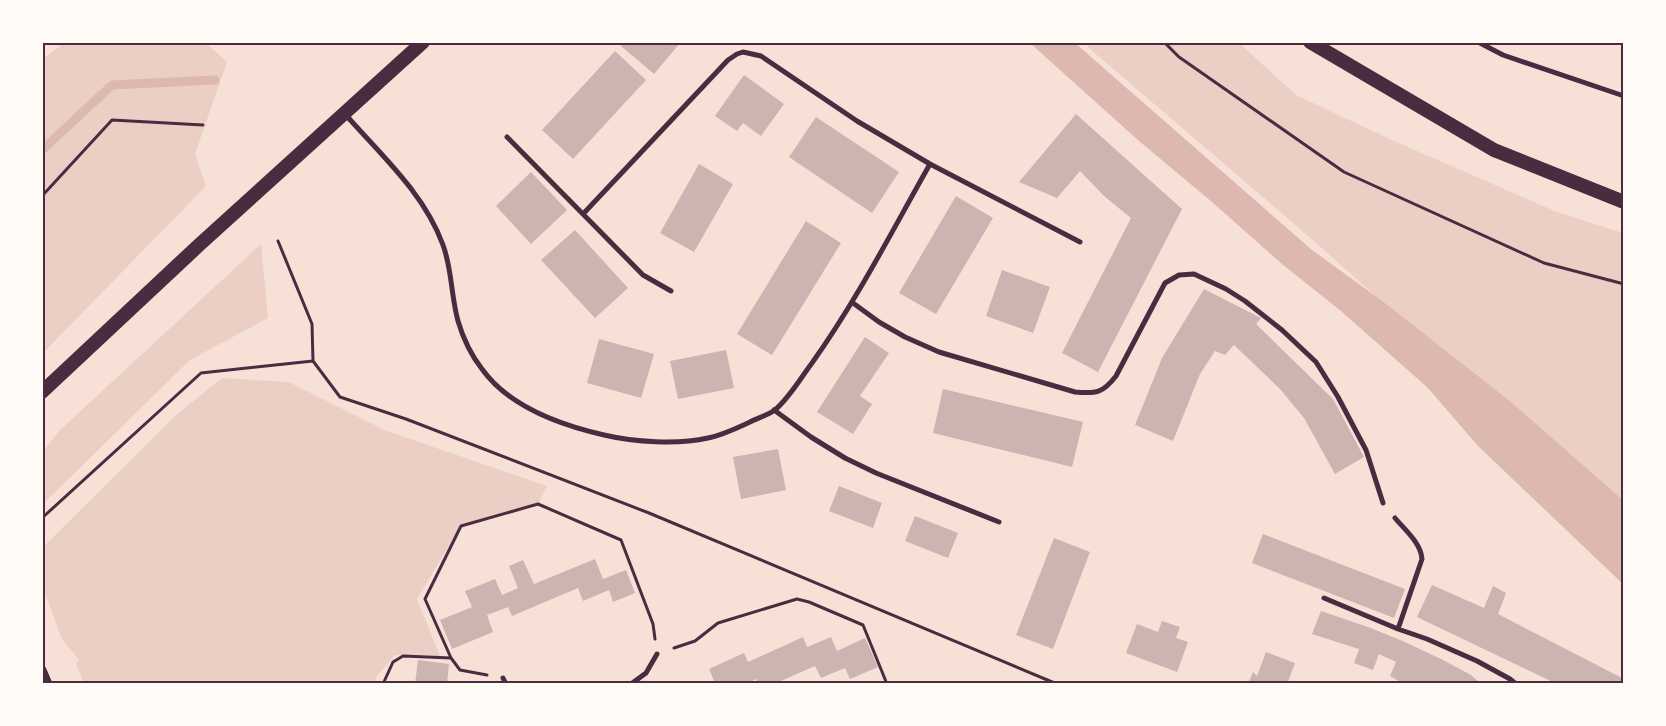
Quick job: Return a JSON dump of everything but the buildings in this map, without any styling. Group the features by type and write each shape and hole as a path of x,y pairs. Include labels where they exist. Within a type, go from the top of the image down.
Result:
{"highway":[{"path":"42,392 199,245 423,42"},
{"path":"1310,42 1494,150 1624,202"}],"street":[{"path":"1478,42 1504,55 1624,96"},
{"path":"584,214 728,60 743,52 767,59 857,121 930,164 1080,242"},
{"path":"344,113 427,210 444,247 458,321 470,350 484,373 498,388 515,400 549,418 611,437 659,441 696,441 738,428 774,410 795,386 834,332 930,164"},
{"path":"507,137 643,275 671,291"},
{"path":"852,303 905,337 939,352 1075,392 1090,393 1097,392 1108,386 1116,376 1165,283 1179,275 1194,274 1226,289 1245,301 1282,330 1316,362 1338,397 1366,450 1382,503"},
{"path":"774,410 811,437 845,458 876,473 999,522"},
{"path":"1396,518 1414,540 1419,548 1422,559 1398,629"},
{"path":"1324,598 1398,629 1428,639 1477,661 1510,678 1516,684"},
{"path":"631,684 646,673 657,654"},
{"path":"42,670 48,684"}],"path":[{"path":"1164,42 1179,57 1344,172 1544,263 1624,284"},
{"path":"42,196 112,120 203,125"},
{"path":"278,241 312,324 313,361 340,397 406,418 650,513 1057,684"},
{"path":"42,518 201,373 313,361"},
{"path":"504,681 460,670 451,658 425,599 461,526 538,504 620,540 654,624 657,654 695,641 718,623 797,598 863,625 887,684"},
{"path":"383,684 393,662 403,656 451,658"}],"shaded area":[{"path":"205,42 227,62 195,154 206,186 43,353 42,60 64,43"},
{"path":"1030,43 1075,43 1312,250 1381,300 1510,401 1623,500 1623,584 1478,446 1428,388 1341,311 1282,264 1139,141"},
{"path":"1084,43 1239,43 1296,95 1392,140 1557,212 1623,233 1623,500 1510,401 1379,299"},
{"path":"261,244 268,318 190,360 43,504 43,451 59,431"},
{"path":"222,378 289,382 387,431 547,486 538,504 461,526 417,599 440,656 395,655 377,676 374,683 84,683 76,664 79,660 62,639 43,588 43,547 176,415"}],"waterway":[{"path":"42,150 112,85 215,80"}]}
